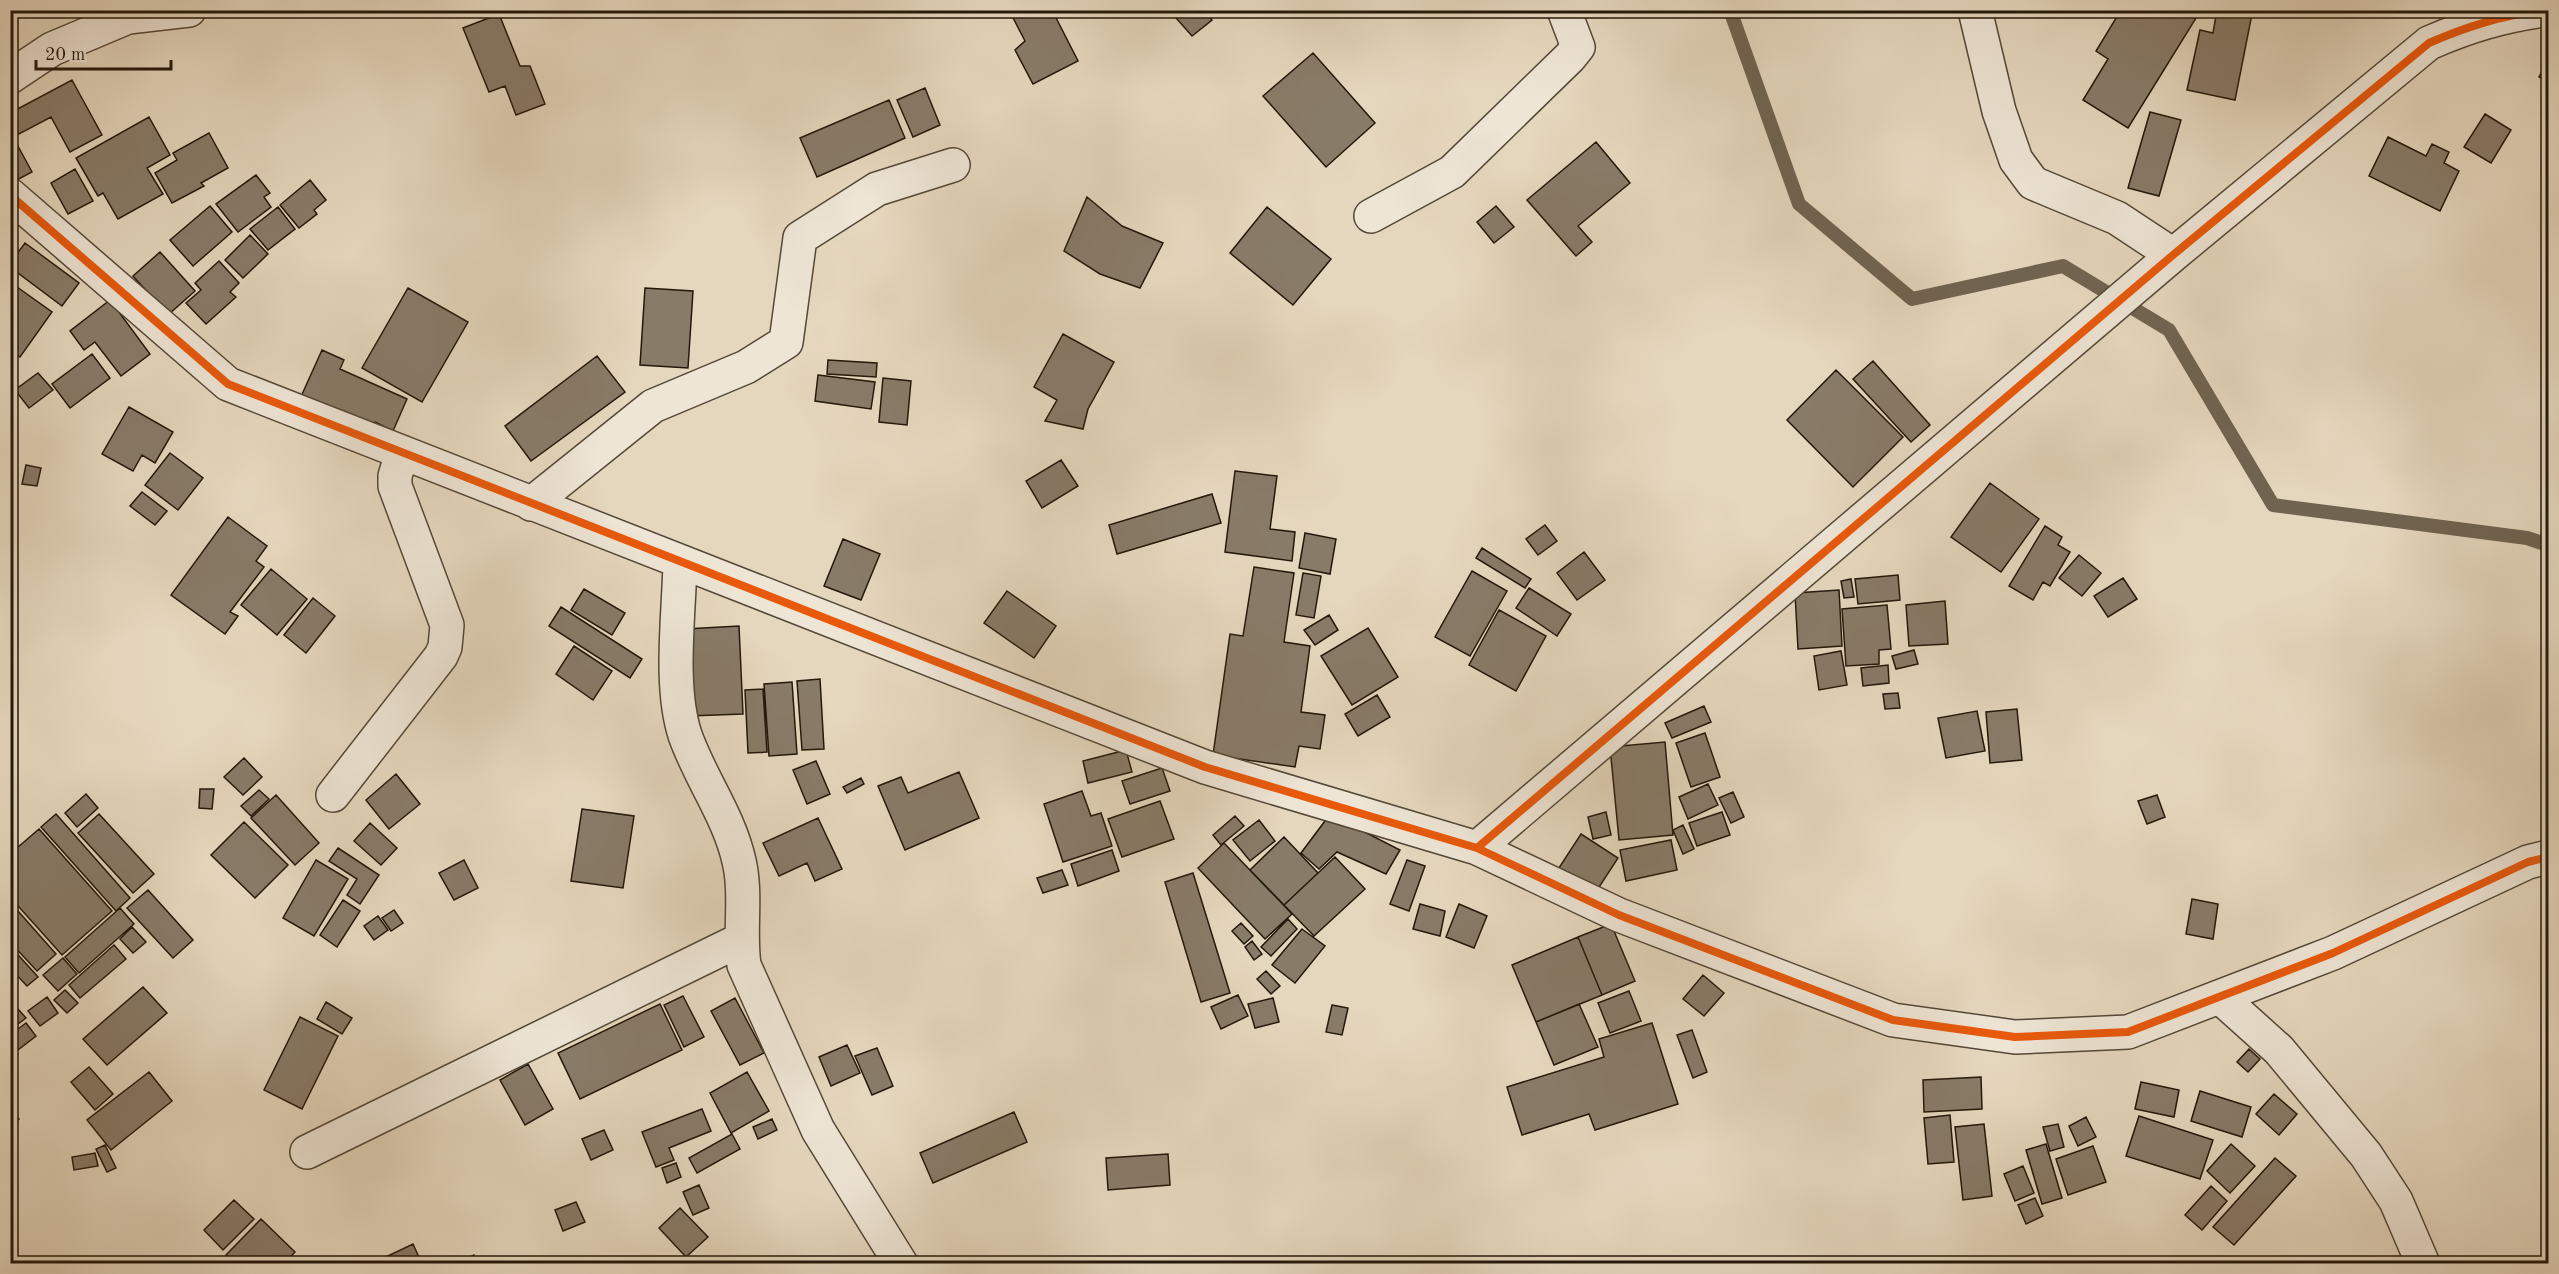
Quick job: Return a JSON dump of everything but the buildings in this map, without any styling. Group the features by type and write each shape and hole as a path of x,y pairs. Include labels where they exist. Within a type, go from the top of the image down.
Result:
{"street":[{"path":"10,77 52,49 128,16 189,10"},
{"path":"1371,216 1452,172 1570,57 1578,47 1564,10"},
{"path":"1976,10 1999,111 2016,160 2033,183 2117,218 2173,255"},
{"path":"1477,848 2173,255 2429,43 2470,25 2509,15 2544,10"},
{"path":"531,504 653,406 746,367 786,342 800,238 877,189 953,165"},
{"path":"10,195 228,384 1205,767 1477,848 1619,915 1893,1020 2015,1037 2128,1032 2333,953 2528,862 2548,857"},
{"path":"333,795 441,656 445,646 447,625 395,486 395,476 402,453"},
{"path":"680,562 678,706 686,736 734,841 743,887 740,940 744,965 818,1130 901,1263"},
{"path":"307,1152 740,940"},
{"path":"2220,997 2279,1050 2366,1155 2396,1201 2423,1263"}],"waterway":[{"path":"1730,10 1799,204 1912,299 2063,266 2169,330 2273,505 2527,538 2548,545"}],"cycle path":[{"path":"1477,848 2173,255 2429,43 2485,22 2544,10"},
{"path":"10,195 228,384 1205,767 1477,848 1619,915 1893,1020 2015,1037 2128,1032 2333,953 2528,862 2548,857"}]}
